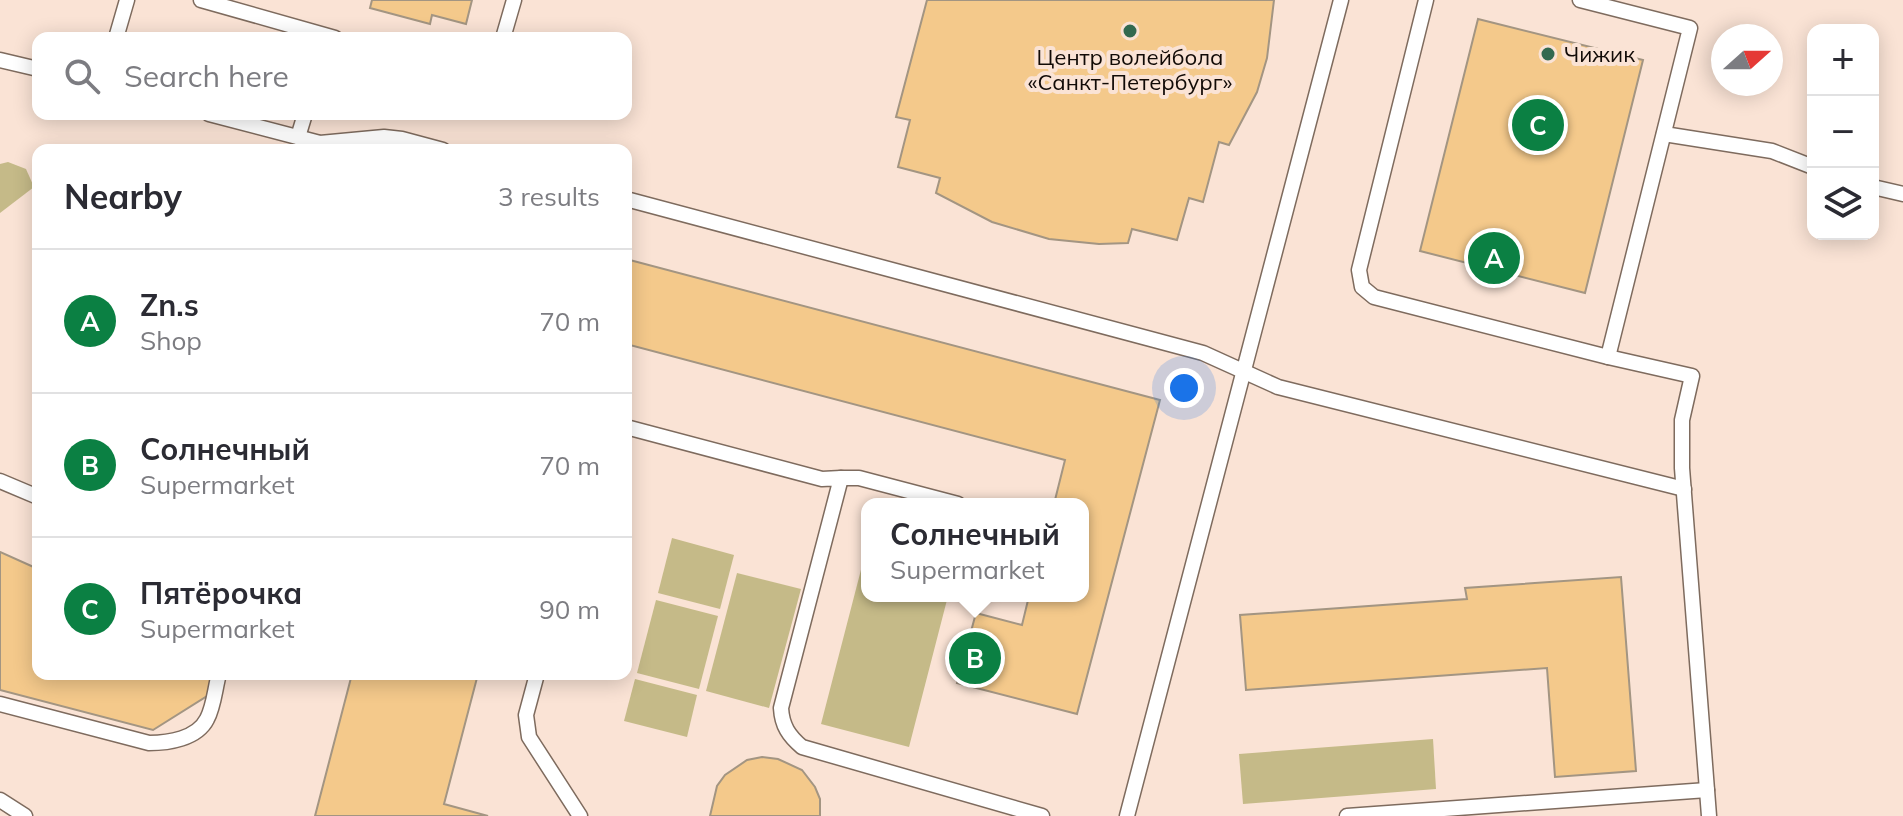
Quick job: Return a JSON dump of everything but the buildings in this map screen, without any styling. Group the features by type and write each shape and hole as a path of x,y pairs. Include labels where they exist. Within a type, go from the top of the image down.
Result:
{"lane":[{"path":"118,32 127,0"},
{"path":"201,0 312,32"},
{"path":"505,32 514,0"},
{"path":"1127,816 1341,0"},
{"path":"1426,0 1359,270 1362,287 1374,297 1692,376 1682,420 1684,489 1709,816"},
{"path":"1580,0 1690,28 1608,357"},
{"path":"0,60 32,68"},
{"path":"232,120 320,143 338,144"},
{"path":"298,137 303,120"},
{"path":"1664,134 1772,151 1807,165"},
{"path":"363,144 397,138 420,144"},
{"path":"1879,188 1903,194"},
{"path":"632,201 1203,353 1278,387 1684,489"},
{"path":"632,429 822,479 859,478 935,498"},
{"path":"841,478 781,708 785,727 802,747 1042,816"},
{"path":"0,481 32,494"},
{"path":"0,704 149,743 164,743 188,735 207,720 217,680"},
{"path":"535,680 526,715 529,737 580,816"},
{"path":"1347,816 1707,790"},
{"path":"0,800 25,816"}],"shaded area":[{"path":"8,162 26,169 32,189 0,213 0,164"},
{"path":"672,538 734,555 720,609 658,593"},
{"path":"861,570 861,602 946,602 909,747 821,724"},
{"path":"737,573 801,589 769,708 706,691"},
{"path":"656,600 718,616 699,689 637,673"},
{"path":"635,679 697,695 687,737 624,721"},
{"path":"1433,739 1436,789 1243,804 1239,754"}],"place":[{"name":"Центр волейбола «Санкт-Петербург»","path":"1130,31"},
{"name":"Чижик","path":"1548,54"},
{"name":"Пятёрочка","path":"1538,125"},
{"name":"Zn.s","path":"1494,258"},
{"name":"Солнечный","path":"975,658"}]}
